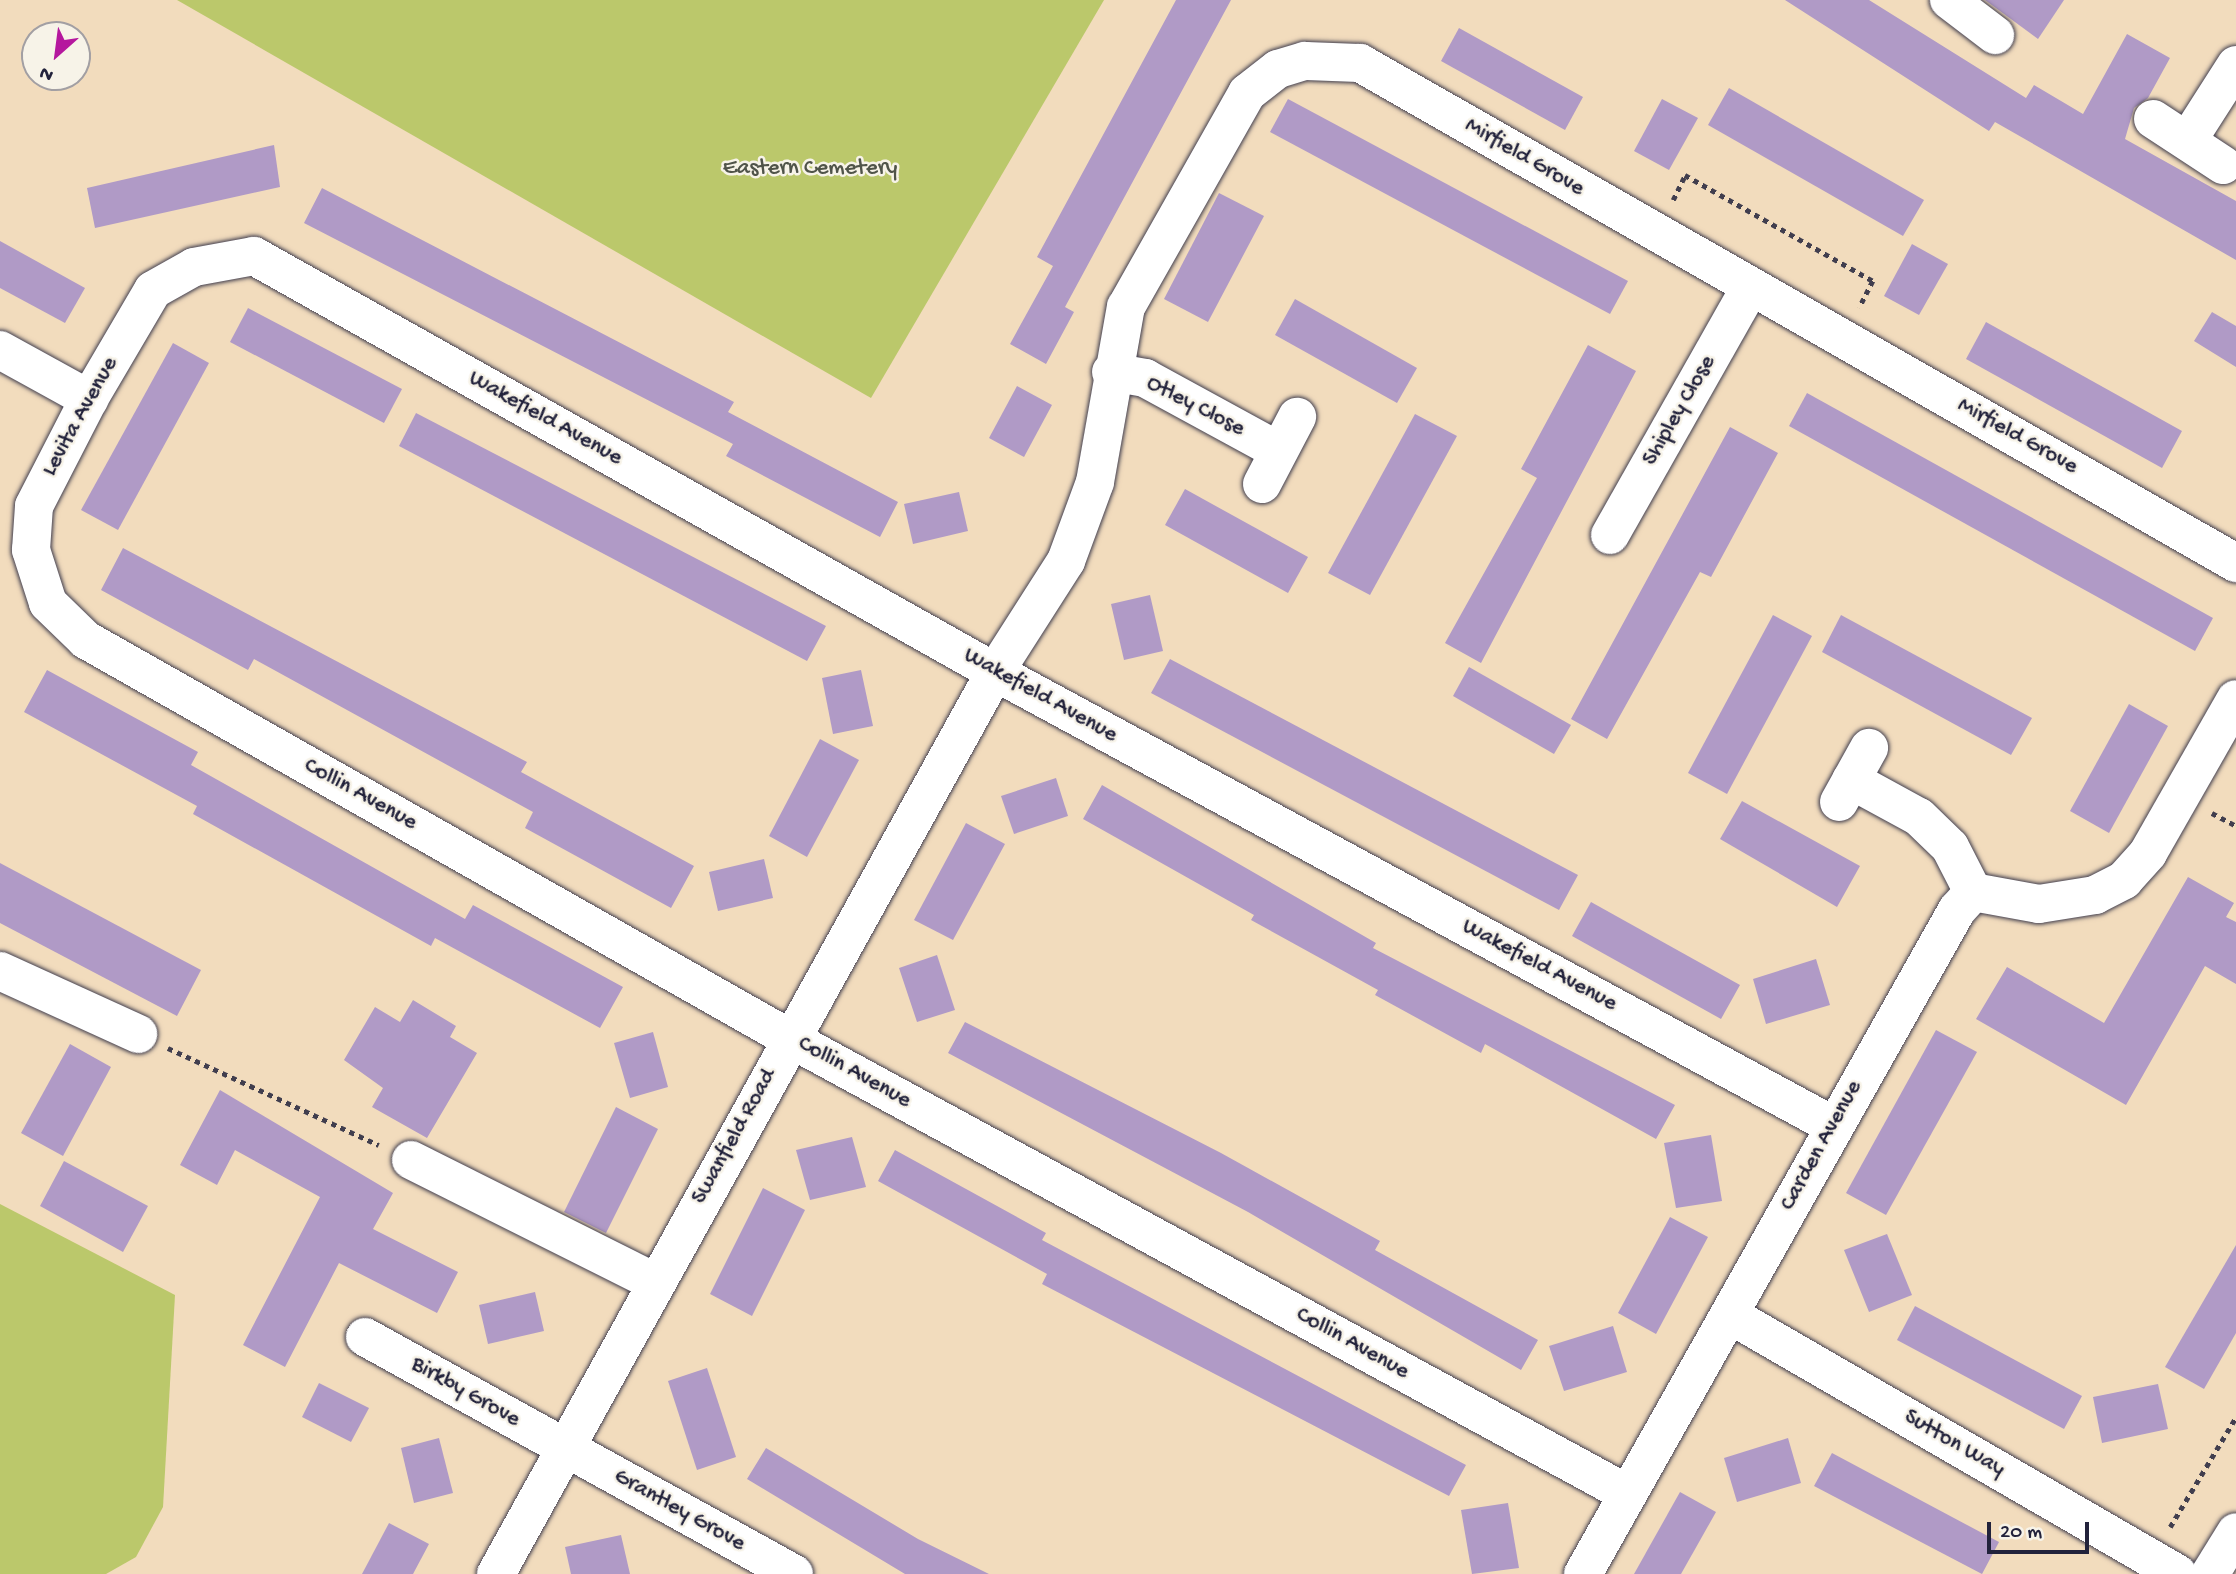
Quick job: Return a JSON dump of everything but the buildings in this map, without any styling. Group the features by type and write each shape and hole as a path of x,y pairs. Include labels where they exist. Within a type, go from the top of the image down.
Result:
{"street":[{"path":"1950,0 1995,35"},
{"name":"Mirfield Grove","path":"1066,561 1095,482 1111,372 1126,307 1247,93 1278,69 1305,61 1360,63 2236,563"},
{"path":"2188,140 2236,65"},
{"path":"2154,119 2223,165"},
{"name":"Levita Avenue","path":"86,640 48,603 31,550 34,506 89,399 153,290 194,267 254,256"},
{"name":"Wakefield Avenue","path":"254,256 995,672 1832,1125"},
{"name":"Shipley Close","path":"1610,535 1750,288"},
{"path":"0,350 89,399"},
{"name":"Otley Close","path":"1111,372 1145,378 1275,450"},
{"path":"1262,484 1275,450 1297,417"},
{"name":"Swanfield Road","path":"496,1574 789,1038 995,672 1066,561"},
{"name":"Collin Avenue","path":"86,640 789,1038 1628,1494"},
{"path":"1853,777 1919,817 1950,847 1973,892 2039,904 2095,895 2124,880 2148,853 2236,699"},
{"name":"Carden Avenue","path":"1583,1574 1730,1315 1832,1125 1973,892"},
{"path":"2,978 138,1034"},
{"path":"411,1160 655,1282"},
{"name":"Sutton Way","path":"1730,1315 2165,1566"},
{"name":"Birkby Grove","path":"365,1337 565,1449"},
{"name":"Grantley Grove","path":"565,1449 793,1574"},
{"path":"2210,1574 2236,1532"}],"path":[{"path":"1655,233 1685,174 1873,281 1842,340"},
{"path":"138,1034 411,1160"},
{"path":"2165,1566 2236,1417"}],"green space":[{"name":"Eastern Cemetery","path":"177,0 1104,0 871,398"},
{"path":"0,1204 175,1295 163,1507 136,1557 106,1574 0,1574"}]}
